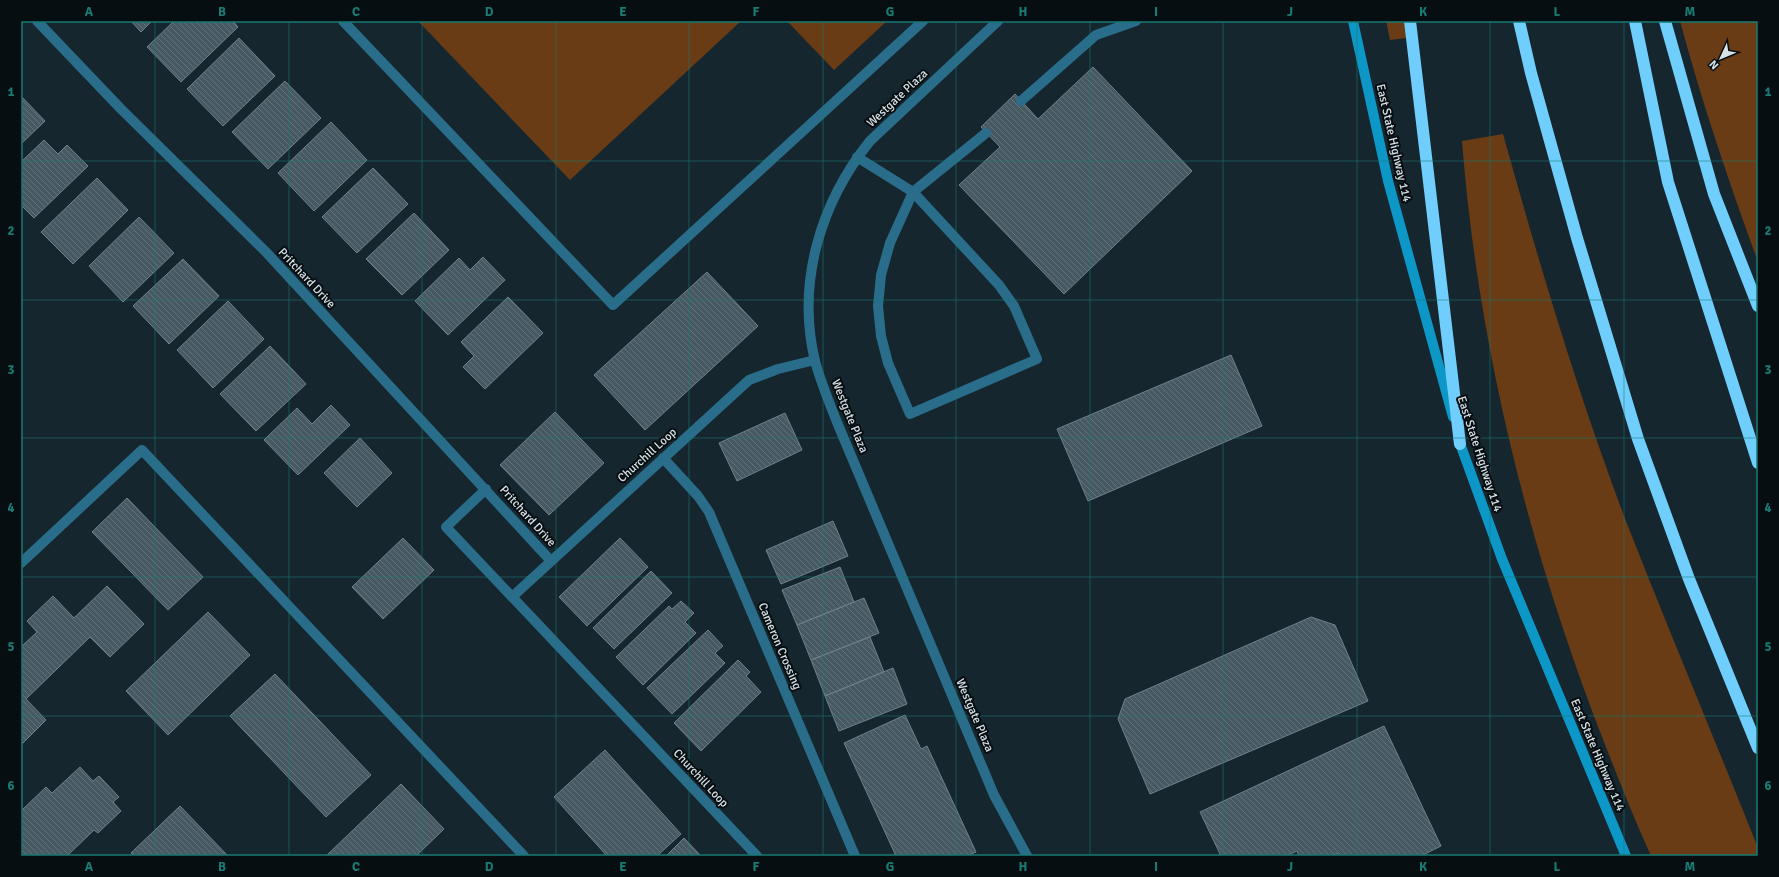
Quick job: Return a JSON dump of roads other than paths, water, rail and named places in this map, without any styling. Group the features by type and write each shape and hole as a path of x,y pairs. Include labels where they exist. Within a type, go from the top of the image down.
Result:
{"highway":[{"path":"1410,21 1460,444"},
{"path":"1519,21 1531,73 1576,238 1638,439 1689,579 1758,748"},
{"path":"1635,21 1668,182 1758,463"},
{"path":"1665,21 1714,194 1758,306"}],"main road":[{"name":"East State Highway 114","path":"1353,21 1388,181 1460,444 1502,559 1626,856"}],"street":[{"name":"Pritchard Drive","path":"37,21 121,109 266,252 551,561"},
{"path":"343,21 613,305 923,21"},
{"name":"Westgate Plaza","path":"998,21 870,141 857,157 833,198 820,233 812,264 809,303 810,330 815,360 824,388 991,788 1023,855"},
{"path":"1021,101 1096,35 1136,21"},
{"path":"857,157 913,192 999,286 1014,306 1037,359 910,414 888,363 881,336 878,306 881,275 890,243 913,192 986,133"},
{"name":"Churchill Loop","path":"512,596 749,380 778,369 815,360"},
{"path":"21,563 142,450 524,856"},
{"name":"Cameron Crossing","path":"663,458 698,496 709,512 855,856"},
{"name":"Churchill Loop","path":"486,489 446,527 757,856"}]}
